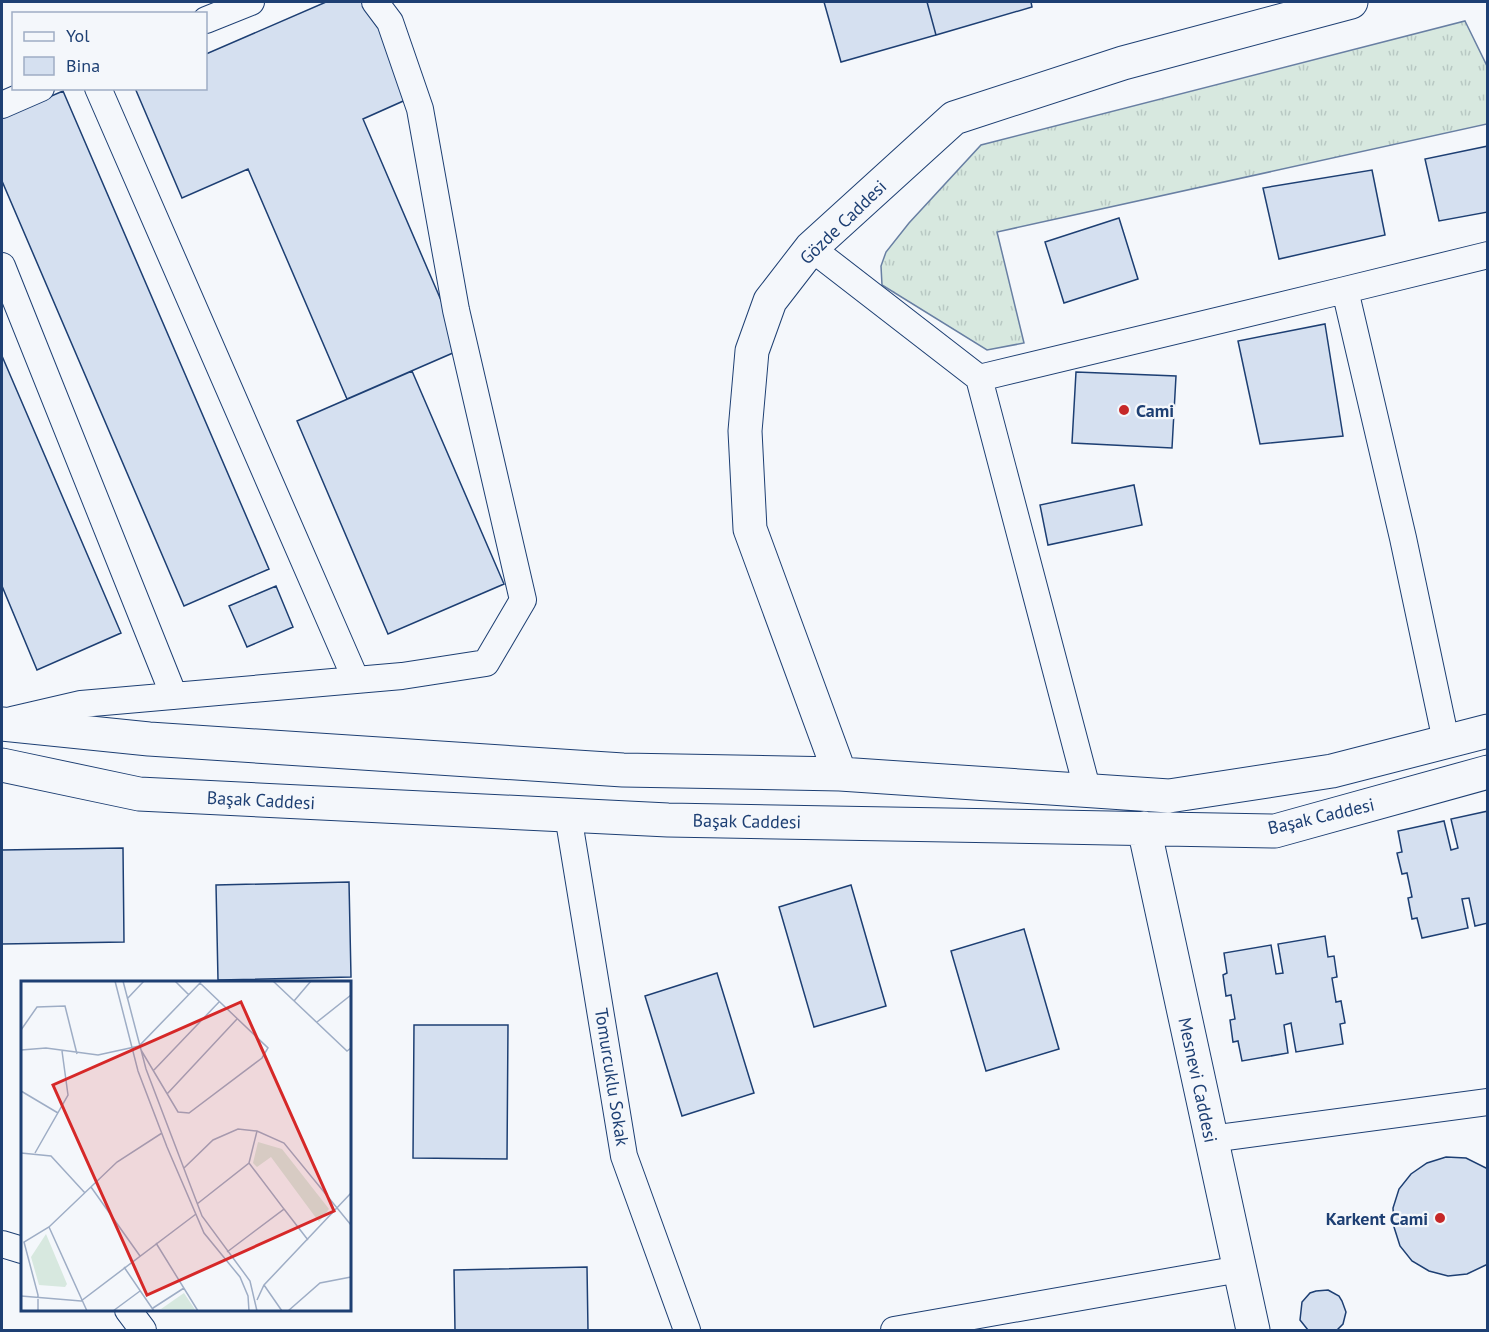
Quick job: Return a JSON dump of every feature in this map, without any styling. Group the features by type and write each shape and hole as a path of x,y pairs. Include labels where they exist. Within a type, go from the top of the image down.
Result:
{"street":[{"path":"207,20 251,2"},
{"path":"2,723 81,704 402,676 486,663 523,600 456,310 420,110 390,22 375,2"},
{"name":"Gözde Caddesi","path":"840,774 750,529 745,431 752,351 770,301 811,248 954,118 1123,63 1351,2"},
{"path":"2,105 36,90"},
{"path":"99,90 356,680"},
{"path":"811,248 979,378 1088,792"},
{"path":"979,378 1488,255"},
{"path":"2,266 174,696"},
{"path":"1345,290 1446,741"},
{"path":"2,723 149,739 623,770 840,774 1169,796 1332,771 1488,731"},
{"name":"Başak Caddesi","path":"2,765 139,794 691,820 1275,831 1488,772"},
{"name":"Tomurcuklu Sokak","path":"568,815 624,1156 687,1330"},
{"name":"Mesnevi Caddesi","path":"1144,828 1253,1330"},
{"path":"1211,1139 1488,1102"},
{"path":"2,1244 21,1250"},
{"path":"894,1330 1240,1269"},
{"path":"129,1311 143,1330"}],"green space":[{"path":"1465,21 1487,66 1487,124 997,232 1024,343 987,350 882,285 881,266 886,252 909,223 981,145"}],"building":[{"path":"326,2 369,2 410,98 363,119 462,349 347,399 248,169 182,198 136,90 207,90 207,54"},
{"path":"824,2 927,2 936,35 841,62"},
{"path":"927,2 1031,2 1032,7 936,35"},
{"path":"63,91 269,569 184,606 2,181 2,117"},
{"path":"1488,146 1488,212 1439,221 1425,159"},
{"path":"1372,170 1385,235 1279,259 1263,188"},
{"path":"1119,218 1138,279 1064,303 1045,242"},
{"path":"1325,324 1343,436 1260,444 1238,341"},
{"path":"2,356 121,633 37,670 2,586"},
{"path":"412,371 504,584 388,634 297,421"},
{"name":"Cami","path":"1076,372 1176,376 1172,448 1072,443"},
{"path":"1134,485 1142,525 1048,545 1040,505"},
{"path":"276,586 293,627 247,647 229,606"},
{"path":"1488,811 1488,923 1475,926 1469,898 1462,899 1468,928 1422,938 1417,918 1412,919 1408,898 1412,897 1407,873 1402,874 1397,853 1402,852 1398,831 1444,821 1451,850 1458,848 1451,819"},
{"path":"123,848 124,942 2,944 2,850"},
{"path":"349,882 351,977 218,980 216,885"},
{"path":"851,885 886,1006 814,1027 779,907"},
{"path":"1024,929 1059,1049 986,1071 951,951"},
{"path":"1325,936 1328,957 1334,956 1337,977 1332,978 1336,1002 1341,1001 1345,1023 1340,1024 1343,1044 1296,1052 1291,1023 1284,1025 1288,1053 1242,1061 1238,1041 1233,1042 1230,1020 1235,1019 1231,995 1226,996 1223,975 1227,973 1224,953 1271,945 1276,974 1283,973 1278,944"},
{"path":"717,973 754,1093 682,1116 645,996"},
{"path":"414,1025 508,1025 507,1159 413,1158"},
{"name":"Karkent Cami","path":"1446,1157 1466,1158 1488,1169 1488,1264 1467,1274 1448,1276 1429,1271 1412,1261 1400,1246 1394,1227 1393,1208 1399,1189 1411,1174 1427,1163"},
{"path":"587,1267 588,1330 455,1330 454,1270"},
{"path":"1328,1290 1339,1296 1342,1301 1346,1312 1343,1324 1337,1330 1308,1330 1300,1320 1302,1302 1310,1293"}],"place":[{"name":"Cami","path":"1124,410"},
{"name":"Karkent Cami","path":"1440,1218"}]}
